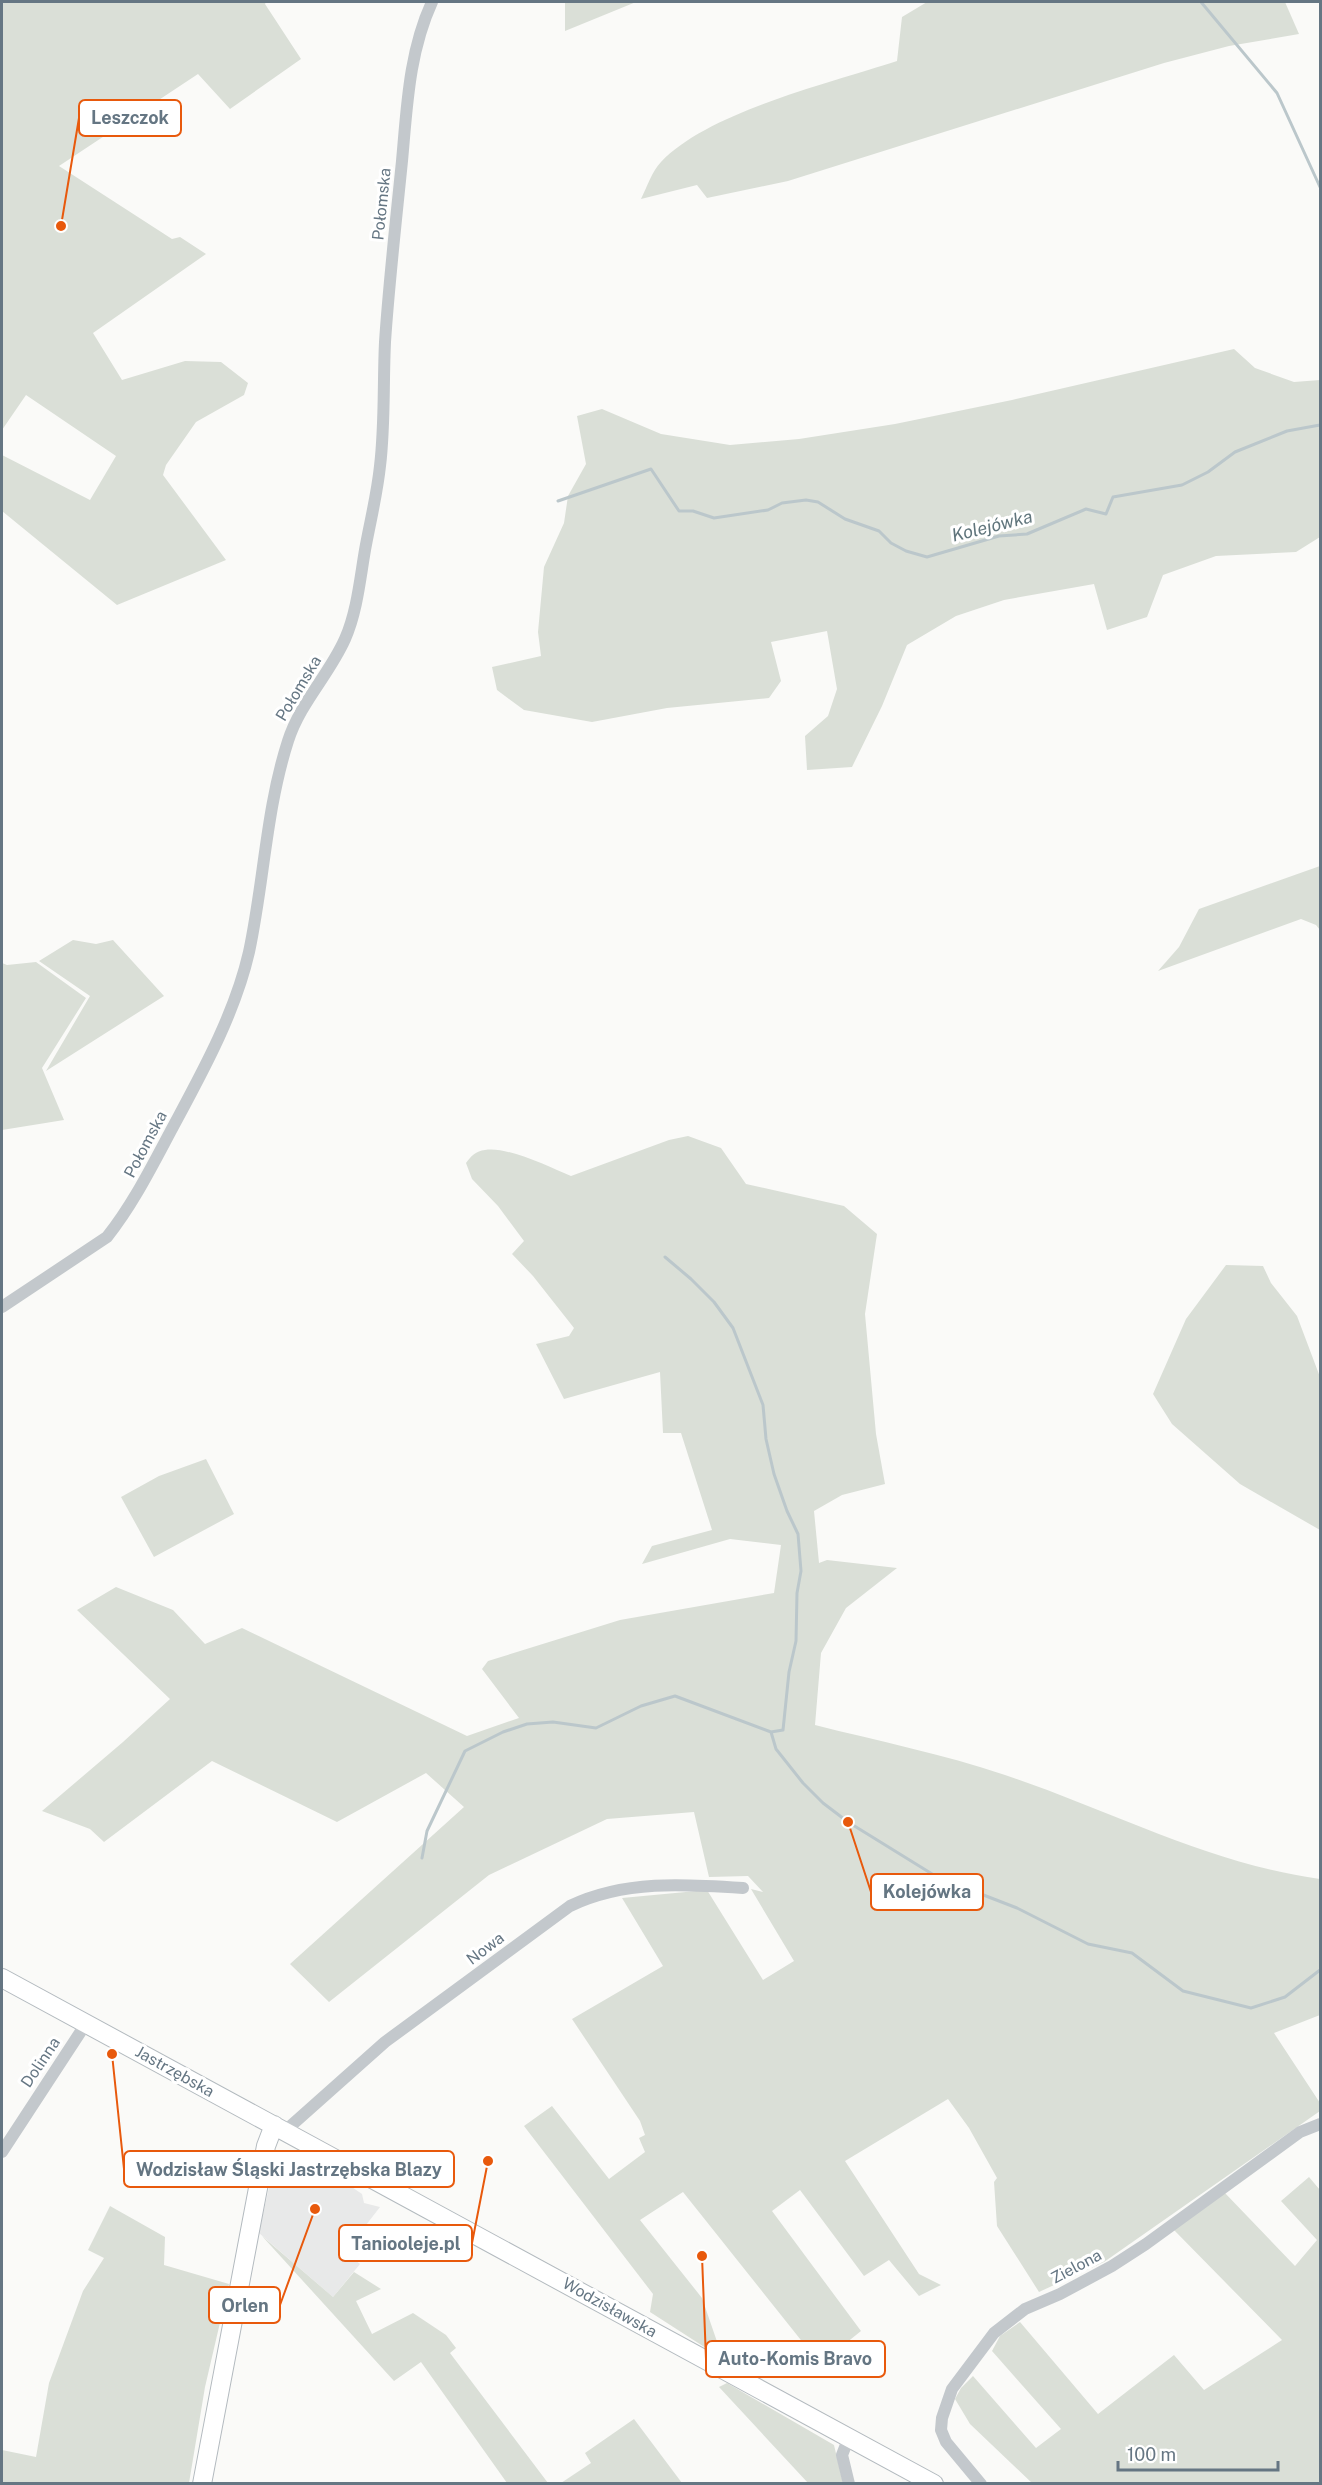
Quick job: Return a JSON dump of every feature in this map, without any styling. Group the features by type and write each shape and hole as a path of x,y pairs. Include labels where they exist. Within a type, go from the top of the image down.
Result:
{"main road":[{"name":"Jastrzębska","path":"2,1978 283,2130"},
{"path":"202,2484 262,2172 283,2130"},
{"name":"Wodzisławska","path":"283,2130 934,2484"}],"street":[{"name":"Połomska","path":"2,1307 107,1238 116,1226 189,1098 239,984 254,926 273,806 286,745 295,720 322,680 347,635 376,502 381,464 385,343 409,86 413,56 422,24 432,2"},
{"name":"Nowa","path":"283,2130 385,2042 570,1906 589,1897 645,1886 693,1885 743,1888"},
{"name":"Dolinna","path":"2,2152 87,2022"},
{"name":"Zielona","path":"981,2484 946,2442 941,2430 942,2418 952,2389 994,2333 1025,2309 1060,2294 1112,2266 1300,2132 1320,2124"},
{"path":"849,2437 842,2455 849,2484"}],"shaded area":[{"path":"2,2 266,2 265,4 301,59 230,109 198,74 59,166 172,239 180,237 206,254 93,333 122,380 185,361 221,362 248,383 244,395 196,422 166,465 163,475 226,560 117,605 2,511 2,455 90,500 116,456 26,395 2,430"},
{"path":"565,2 636,2 565,31"},
{"path":"927,2 1285,2 1299,34 1229,46 1164,63 788,181 707,198 697,185 641,199 652,174 661,162 682,144 708,128 805,89 897,61 902,17"},
{"path":"1234,349 1255,368 1294,382 1320,380 1320,537 1296,552 1216,556 1163,575 1147,617 1107,630 1094,584 1004,600 956,616 907,645 882,706 852,767 807,770 805,736 828,716 837,689 827,631 771,642 781,681 769,698 667,708 592,722 524,710 497,690 492,667 541,656 538,632 544,567 564,523 568,496 586,464 577,416 602,409 661,434 730,445 799,439 895,424 1012,400"},
{"path":"1320,866 1320,930 1316,925 1301,919 1158,971 1179,947 1199,909"},
{"path":"73,940 96,944 113,940 164,996 46,1071 90,996 39,961"},
{"path":"36,962 86,998 42,1068 64,1120 2,1130 2,963 7,965"},
{"path":"688,1136 721,1148 746,1184 844,1206 877,1234 865,1314 876,1434 885,1484 842,1495 814,1511 819,1563 827,1560 897,1568 846,1608 821,1653 815,1725 982,1767 1199,1849 1279,1872 1320,1879 1320,2015 1274,2033 1320,2103 1320,2111 1104,2262 1039,2292 997,2226 994,2182 997,2178 969,2128 948,2099 845,2161 919,2274 941,2285 919,2296 889,2260 864,2276 800,2190 772,2211 861,2331 820,2364 683,2192 640,2220 702,2298 723,2359 650,2312 653,2294 524,2126 552,2106 609,2179 645,2152 639,2138 645,2135 640,2121 572,2019 663,1966 622,1898 707,1890 763,1980 794,1961 751,1889 763,1892 748,1876 709,1877 694,1812 607,1819 489,1875 329,2002 290,1964 464,1807 426,1773 337,1822 212,1761 104,1842 90,1829 42,1811 170,1699 77,1610 116,1587 173,1610 205,1644 242,1628 467,1736 519,1718 482,1669 488,1661 620,1620 774,1593 781,1545 730,1539 642,1564 652,1546 712,1530 681,1433 663,1433 660,1372 564,1399 536,1344 569,1336 574,1328 533,1276 512,1254 524,1241 498,1206 472,1179 466,1163 479,1151 505,1151 571,1176 669,1140"},
{"path":"1226,1265 1263,1266 1271,1283 1297,1316 1320,1377 1320,1530 1240,1484 1172,1424 1153,1394 1186,1319"},
{"path":"206,1459 234,1514 154,1557 121,1497 159,1476"},
{"path":"302,2155 312,2160 362,2194 364,2203 380,2207 345,2252 360,2264 333,2297 259,2233 271,2178 284,2158"},
{"path":"1309,2177 1320,2190 1320,2483 1032,2483 970,2424 955,2399 961,2388 973,2376 1036,2448 1061,2429 992,2351 1000,2336 1020,2322 1098,2414 1174,2355 1204,2390 1282,2340 1173,2229 1224,2192 1295,2266 1317,2240 1281,2201"},
{"path":"110,2206 165,2237 164,2265 229,2284 205,2387 189,2483 2,2483 2,2450 36,2457 49,2383 83,2291 104,2258 88,2250"},
{"path":"262,2236 333,2297 354,2272 381,2289 356,2301 372,2334 413,2313 446,2335 456,2348 450,2353 548,2483 507,2483 421,2362 394,2381"},
{"path":"727,2383 834,2445 843,2483 808,2483 719,2387"},
{"path":"634,2419 682,2483 561,2483 591,2463 585,2453"}],"waterway":[{"path":"1201,2 1277,93 1320,187"},
{"name":"Kolejówka","path":"558,501 651,469 679,511 693,511 714,518 768,510 782,503 806,500 818,502 845,519 879,531 891,543 906,551 927,557 999,536 1027,534 1086,509 1106,514 1113,497 1182,485 1208,472 1235,452 1287,431 1320,425"},
{"name":"Kolejówka","path":"665,1257 714,1302 733,1328 763,1405 766,1439 774,1474 798,1534 801,1571 797,1593 796,1641 789,1672 783,1730 771,1732 776,1749 803,1783 823,1803 848,1822 937,1877 1017,1908 1088,1944 1132,1953 1183,1991 1251,2008 1285,1997 1320,1970"},
{"path":"422,1858 427,1831 465,1751 503,1732 527,1724 553,1722 596,1728 641,1706 675,1696 771,1732"}],"place":[{"name":"Leszczok","path":"61,226"},
{"name":"Kolejówka","path":"848,1822"},
{"name":"Wodzisław Śląski Jastrzębska Blazy","path":"112,2054"},
{"name":"Taniooleje.pl","path":"488,2161"},
{"name":"Orlen","path":"315,2209"},
{"name":"Auto-Komis Bravo","path":"702,2256"}]}
